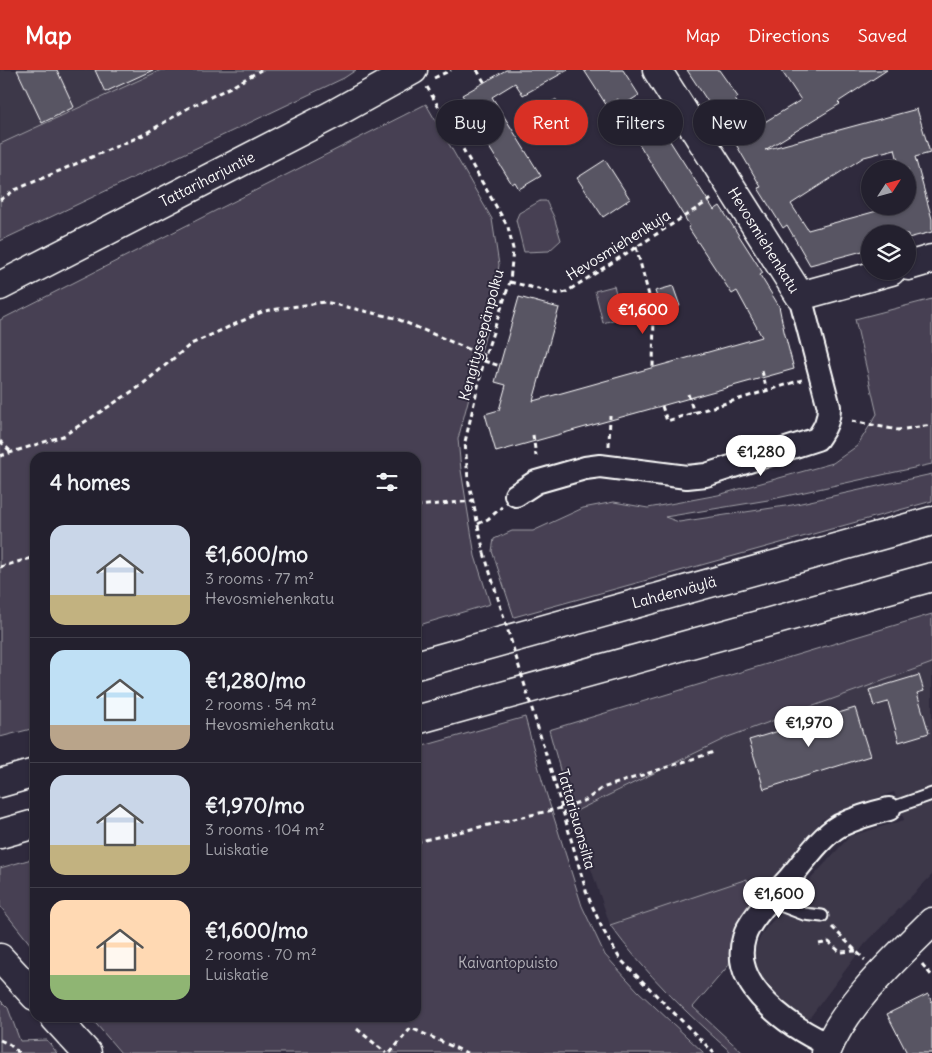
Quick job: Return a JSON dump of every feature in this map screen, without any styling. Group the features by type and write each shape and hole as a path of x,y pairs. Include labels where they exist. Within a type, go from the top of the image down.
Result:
{"main road":[{"name":"Hevosmiehenkatu","path":"657,70 800,296"},
{"name":"Tattariharjuntie","path":"0,286 332,115 419,76"},
{"path":"916,264 932,260"},
{"path":"800,296 861,279"},
{"name":"Lahdenväylä","path":"421,664 932,521"},
{"path":"421,719 932,577"},
{"path":"0,784 30,775"},
{"path":"0,834 30,825"},
{"path":"827,1049 845,1018 866,990 932,922"},
{"path":"5,963 30,990"},
{"path":"58,1022 86,1053"}],"street":[{"name":"Hevosmiehenkatu","path":"516,495 536,482 585,468 600,466 687,477 706,475 817,439 824,430 829,418 830,407 800,296"},
{"path":"827,1049 786,1019 753,988 745,974 742,960 744,937 750,926 770,901 832,831 859,817 889,809"}],"lane":[{"path":"889,809 932,794"},
{"path":"770,901 804,914 822,916"}],"path":[{"path":"0,200 15,190 143,135 190,107 261,70"},
{"path":"477,70 485,82"},
{"name":"Kengityssepänpolku","path":"419,76 508,227 513,249 510,282 485,356 465,442 468,479 484,553"},
{"name":"Hevosmiehenkuja","path":"510,282 558,294 566,292 730,186"},
{"path":"636,247 654,314 653,367"},
{"path":"0,456 62,436 139,387 191,344 264,311 325,302 395,318 485,356"},
{"path":"484,361 500,366"},
{"path":"762,371 767,391"},
{"path":"662,406 667,421 803,380"},
{"path":"688,394 694,413"},
{"path":"609,446 610,416"},
{"path":"852,421 898,430 932,425"},
{"path":"533,435 536,456"},
{"path":"0,441 11,452"},
{"path":"478,524 488,519 516,495"},
{"path":"421,506 473,501"},
{"name":"Tattarisuonsilta","path":"484,553 588,894 602,928 620,959 714,1053"},
{"path":"0,567 30,558"},
{"path":"421,841 561,808 586,800 602,788 714,752"},
{"path":"841,937 865,960"},
{"path":"819,944 829,942 840,952 856,950"},
{"path":"390,1052 411,1028 460,1052 467,1053"},
{"path":"357,1029 386,1053"},
{"path":"0,1040 9,1044 19,1053"}],"shaded area":[{"path":"0,70 161,70 0,144"},
{"path":"932,663 932,875 865,944 808,1020 776,996 757,970 754,949 765,929 850,836 904,820 894,792 842,810 822,820 752,907 747,879 610,925 572,813 728,737"}],"green space":[{"path":"161,70 356,70 344,78 0,241 0,144"},
{"path":"426,104 436,121 436,145 450,145 492,219 499,265 491,314 458,439 475,556 490,604 421,625 421,452 30,452 30,729 0,737 0,320"},
{"path":"540,201 546,201 554,217 561,240 549,251 524,252 516,220 519,213"},
{"path":"614,286 623,317 603,323 595,291"},
{"path":"932,299 932,464 768,500 665,517 679,522 792,505 932,474 932,501 514,617 492,551 494,539 512,531 533,531 583,508 614,502 648,508 718,495 833,463 857,446 877,414 855,319"},
{"path":"932,614 932,663 728,737 572,813 549,730"},
{"name":"Kaivantopuisto","path":"525,717 542,780 582,906 605,955 638,991 704,1053 121,1053 94,1022 421,1022 421,747"},
{"path":"30,859 30,944 0,906 0,868"},
{"path":"747,879 752,907 733,943 729,965 693,1007 743,1053 732,1053 667,992 623,943 610,925"},
{"path":"0,1000 8,1008 20,1041 47,1040 57,1053 0,1053"}],"building":[{"path":"17,70 57,70 74,107 42,123"},
{"path":"95,70 153,70 105,92"},
{"path":"506,70 568,70 523,95 515,83 492,97 494,100 465,100 462,95"},
{"path":"584,70 623,70 639,95 631,100 603,100"},
{"path":"687,70 719,70 738,97 735,99 707,100"},
{"path":"781,70 887,70 838,102 840,104 765,150 917,109 930,153 915,157 916,160 898,160 895,149 864,157 791,204 808,230 862,215 916,215 916,161 932,219 932,232 916,236 916,225 861,225 861,251 810,265 787,225 783,228 758,188 761,187 736,145 765,145 765,122 801,100"},
{"path":"504,116 514,132 514,145 522,145 541,176 519,189 515,182 512,184 488,145 504,145"},
{"path":"640,145 672,145 714,210 720,206 763,273 760,275 779,306 794,369 496,452 485,414 499,410 506,385 495,382 519,297 559,308 533,401 762,337 737,291 732,294 688,227 690,226"},
{"path":"605,160 630,199 603,217 577,178"},
{"path":"673,286 680,306 662,312 655,291"},
{"path":"919,675 924,691 917,693 929,733 899,742 888,702 874,706 869,690"},
{"path":"855,708 870,756 764,789 749,740"},
{"path":"928,994 932,1002 932,1053 907,1053 887,1014"}]}
